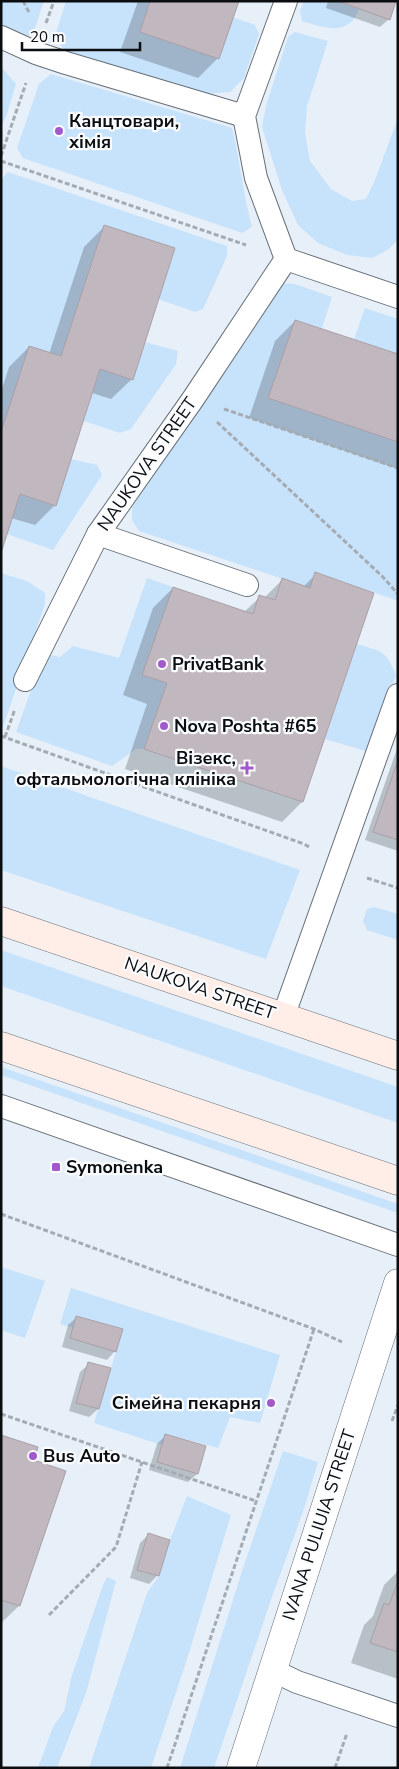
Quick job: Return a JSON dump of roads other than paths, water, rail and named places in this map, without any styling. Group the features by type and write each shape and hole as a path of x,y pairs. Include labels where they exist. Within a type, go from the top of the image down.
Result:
{"main road":[{"name":"NAUKOVA STREET","path":"1,921 398,1056"},
{"path":"1,1046 398,1181"}],"street":[{"name":"IVANA PULIUIA STREET","path":"241,1768 398,1283"}],"lane":[{"path":"286,1 244,116 256,178 286,259 398,297"},
{"path":"1,37 66,63 244,116"},
{"name":"NAUKOVA STREET","path":"25,680 98,534 193,399 286,259"},
{"path":"98,534 247,585"},
{"path":"283,1017 398,695"},
{"path":"1,1106 398,1245"},
{"path":"272,1670 297,1682 398,1716"}],"place":[{"name":"Канцтовари, хімія","path":"59,131"},
{"name":"PrivatBank","path":"162,664"},
{"name":"Nova Poshta #65","path":"164,726"},
{"name":"Візекс, офтальмологічна клініка","path":"247,768"},
{"name":"Symonenka","path":"56,1167"},
{"name":"Сімейна пекарня","path":"271,1403"},
{"name":"Bus Auto","path":"33,1456"}]}
